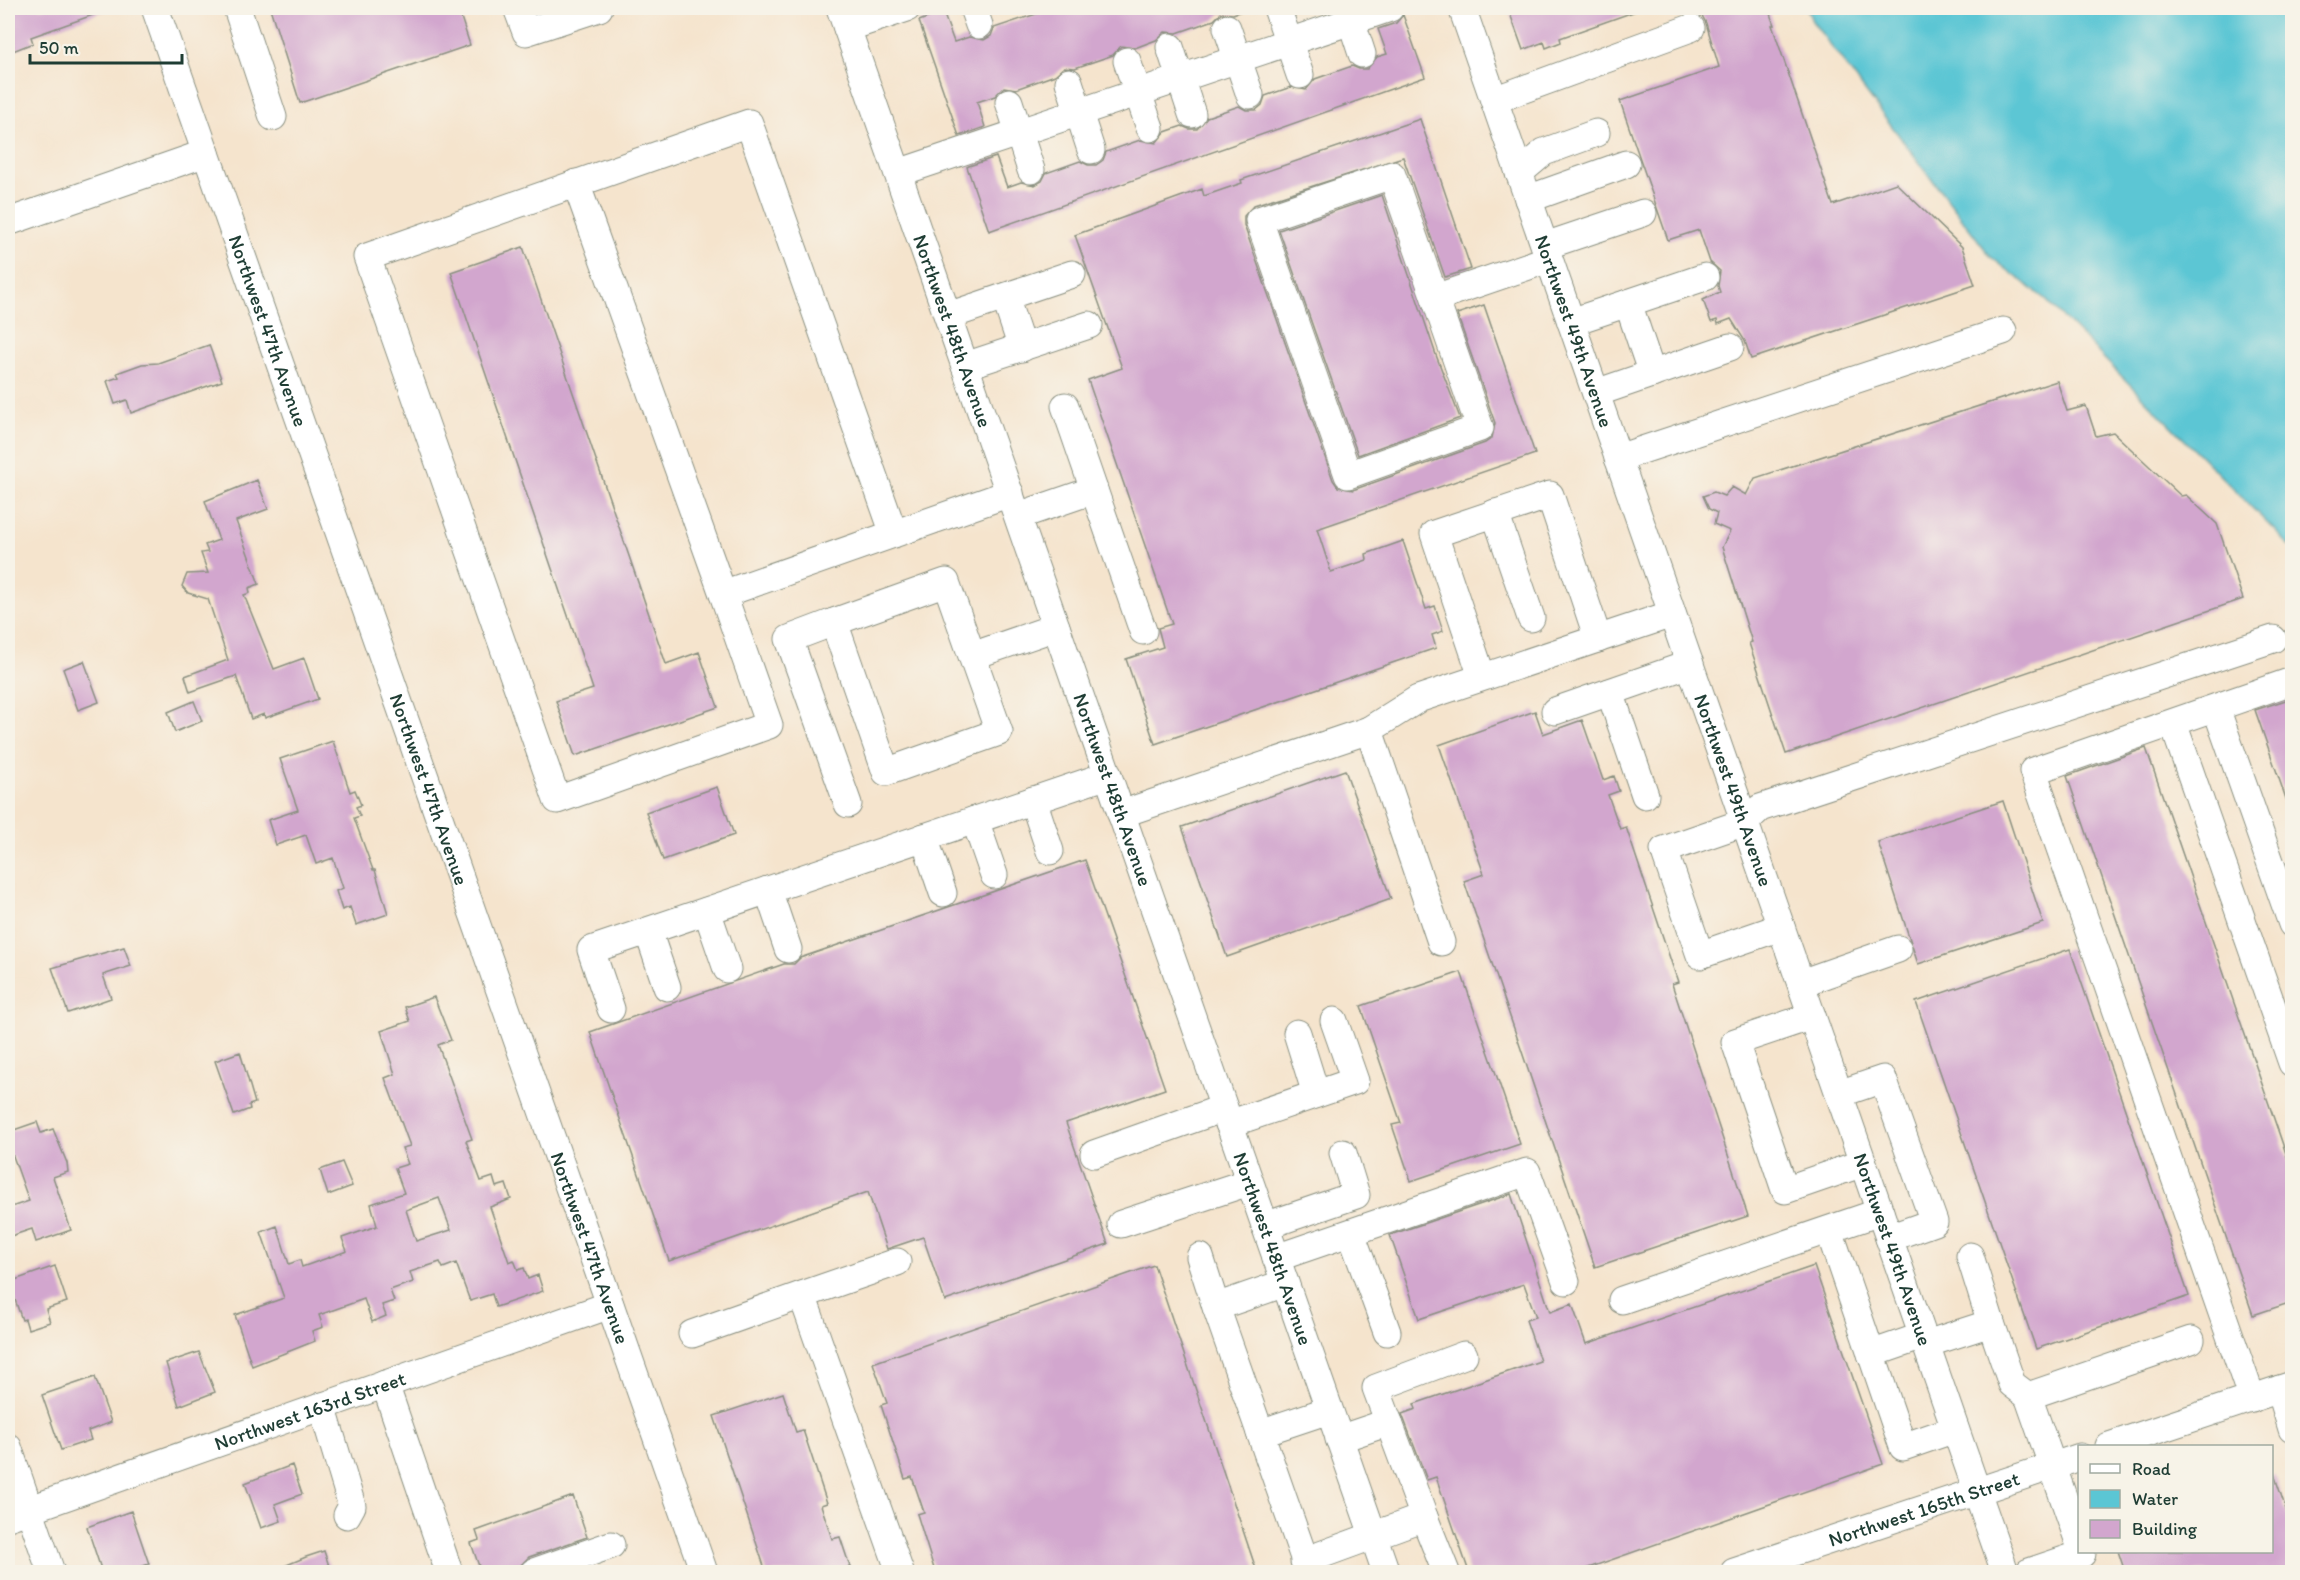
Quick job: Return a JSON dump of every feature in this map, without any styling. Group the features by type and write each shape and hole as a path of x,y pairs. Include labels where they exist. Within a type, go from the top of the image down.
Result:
{"street":[{"name":"Northwest 47th Avenue","path":"154,8 704,1572"},
{"path":"237,8 273,117"},
{"path":"521,20 599,8"},
{"path":"844,18 907,8"},
{"path":"1277,8 1300,75"},
{"path":"898,173 1289,42 1349,14 1389,8"},
{"name":"Northwest 49th Avenue","path":"1462,8 2005,1572"},
{"path":"1349,14 1362,54"},
{"name":"Northwest 48th Avenue","path":"844,18 1386,1572"},
{"path":"1227,28 1250,95"},
{"path":"1494,100 1691,28"},
{"path":"1170,47 1192,114"},
{"path":"1127,62 1150,128"},
{"path":"1069,82 1091,150"},
{"path":"1009,102 1031,170"},
{"path":"576,183 769,725 557,800 367,257 576,183 749,123 894,534"},
{"path":"1524,186 1544,152 1596,133"},
{"path":"8,222 206,153"},
{"path":"1524,186 1626,164"},
{"path":"1392,175 1435,298 1480,428 1348,474 1260,220 1392,175"},
{"path":"1435,298 1643,213"},
{"path":"948,316 1072,274"},
{"path":"1571,322 1705,277"},
{"path":"1005,297 1022,348"},
{"path":"1628,303 1652,374"},
{"path":"965,366 1089,325"},
{"path":"1618,458 2002,331"},
{"path":"1596,393 1730,347"},
{"path":"1065,406 1143,631"},
{"path":"723,594 894,534 1014,505 1094,490"},
{"path":"1482,677 1434,534 1495,513 1550,495 1598,639"},
{"path":"1495,513 1532,618"},
{"path":"834,621 886,772 999,732 946,582 834,621 789,639 848,804"},
{"path":"1121,814 1370,730 1418,699 1672,614"},
{"path":"972,656 1056,627"},
{"path":"1781,927 1700,955 1664,850 1745,822 1760,808 2272,639"},
{"path":"1555,711 1690,664"},
{"path":"2252,1399 2033,771 2292,681"},
{"path":"1610,692 1645,795"},
{"path":"2216,708 2292,924"},
{"path":"2173,723 2292,1063"},
{"path":"1370,730 1441,942"},
{"path":"611,1010 591,950 1108,775"},
{"path":"1033,800 1050,850"},
{"path":"975,820 994,875"},
{"path":"924,837 943,892"},
{"path":"768,890 788,949"},
{"path":"707,911 727,969"},
{"path":"648,931 667,987"},
{"path":"1801,983 1898,949"},
{"path":"1812,1016 1735,1042 1781,1179 1785,1190 1863,1163"},
{"path":"1094,1154 1227,1116 1316,1094 1355,1081 1334,1021"},
{"path":"1297,1034 1316,1094"},
{"path":"1839,1094 1883,1079 1934,1222 1889,1238"},
{"path":"1265,1226 1356,1195 1343,1153"},
{"path":"1216,1307 1351,1233 1527,1172 1566,1281"},
{"path":"1121,1224 1249,1182"},
{"path":"1622,1299 1880,1212"},
{"path":"1829,1230 1903,1447 1956,1429"},
{"path":"1351,1233 1387,1332"},
{"path":"1970,1256 2012,1384 2028,1396 2078,1542"},
{"path":"1200,1257 1306,1567 1373,1536 1424,1516"},
{"path":"692,1334 897,1262"},
{"path":"802,1296 900,1572"},
{"name":"Northwest 163rd Street","path":"18,1513 610,1305"},
{"path":"1871,1354 1991,1323"},
{"path":"2028,1396 2191,1340"},
{"path":"1446,1572 1376,1388 1464,1355"},
{"path":"385,1384 449,1572"},
{"path":"2112,1445 2286,1387 2292,1429"},
{"path":"322,1406 352,1506 347,1515"},
{"path":"1260,1433 1329,1410"},
{"path":"1339,1439 1389,1422"},
{"path":"8,1447 18,1513 51,1572"},
{"name":"Northwest 165th Street","path":"1734,1572 2078,1456"},
{"path":"534,1572 611,1545"},
{"path":"2029,1572 2082,1553"}],"water":[{"path":"1807,8 2292,8 2292,548 2045,299 1991,257 1812,21"}],"building":[{"path":"18,8 107,8 107,10 31,37 33,43 8,53 8,11"},
{"path":"270,8 458,8 470,45 300,103"},
{"path":"1054,8 1243,8 1244,10 1233,14 1221,13 1214,20 1177,33 1165,32 1156,40 1135,48 1121,46 1113,55 1075,68 1064,67 1055,75 1016,89 1004,87 995,96 977,102 985,127 959,136 919,21 943,12 954,42 969,37 984,40 991,36 994,28"},
{"path":"1508,8 1639,8 1639,10 1560,38 1561,42 1546,48 1544,42 1523,50"},
{"path":"1698,8 1768,8 1833,205 1896,183 1962,247 1975,285 1751,359 1745,341 1731,319 1718,324 1717,320 1711,322 1703,300 1720,292 1718,286 1720,271 1710,262 1699,230 1668,240 1620,101 1719,67 1706,23"},
{"path":"1403,15 1425,77 989,231 967,167 996,157 1007,187 1021,182 1035,185 1042,181 1046,173 1080,161 1088,165 1096,165 1103,160 1106,152 1140,140 1156,143 1165,132 1182,126 1197,129 1207,117 1239,106 1246,110 1256,110 1262,105 1265,96 1291,87 1306,90 1315,79 1352,66 1367,69 1377,57 1387,54 1378,29 1396,23"},
{"path":"1420,119 1471,269 1445,277 1403,157 1254,205 1244,216 1244,225 1333,480 1338,487 1353,490 1485,443 1492,438 1495,423 1457,314 1484,305 1535,454 1317,529 1331,572 1367,560 1366,554 1403,541 1426,609 1435,606 1443,631 1432,635 1436,648 1155,744 1126,659 1163,647 1158,628 1172,624 1088,380 1122,368 1075,235 1202,189 1204,196 1242,183 1241,180"},
{"path":"1382,195 1436,355 1460,418 1358,455 1279,230"},
{"path":"523,247 666,664 699,652 718,707 575,756 556,701 593,689 451,272"},
{"path":"209,345 222,381 131,413 127,400 115,404 107,381 119,377 117,373 142,364 158,363"},
{"path":"2057,381 2067,411 2086,406 2096,436 2113,432 2181,496 2186,495 2217,524 2243,599 1786,754 1749,643 1752,642 1722,547 1730,531 1714,524 1717,513 1709,509 1703,496 1714,492 1724,496 1732,487 1746,495 1755,478"},
{"path":"257,480 268,509 236,521 259,584 249,588 250,593 244,595 274,669 304,658 318,699 265,718 264,714 251,719 236,676 190,692 185,676 228,660 208,599 188,593 182,586 187,574 208,573 201,553 208,552 205,545 219,540 205,501"},
{"path":"84,661 99,702 78,710 63,669"},
{"path":"2292,698 2292,810 2290,810 2255,710"},
{"path":"194,701 202,721 175,732 168,712"},
{"path":"1535,711 1543,734 1582,720 1603,780 1614,776 1619,791 1608,795 1620,829 1626,827 1678,982 1672,984 1748,1216 1595,1267 1464,881 1484,874 1439,745"},
{"path":"333,741 350,792 355,790 361,805 356,807 360,816 354,818 373,870 375,870 388,914 356,925 350,907 342,910 336,891 343,888 333,858 316,864 306,835 276,845 268,820 298,810 280,759"},
{"path":"2146,748 2292,1171 2292,1302 2253,1315 2067,776"},
{"path":"1345,770 1391,899 1227,957 1182,827"},
{"path":"717,787 734,835 663,860 646,812"},
{"path":"2003,801 2043,923 1918,964 1878,842"},
{"path":"1085,860 1165,1089 1066,1123 1108,1244 945,1301 923,1237 887,1249 868,1192 669,1261 590,1032 784,964 794,964 800,958"},
{"path":"124,947 131,966 103,975 111,998 68,1013 52,968"},
{"path":"2070,949 2189,1296 2036,1349 1916,1002"},
{"path":"1461,972 1520,1144 1411,1181 1392,1125 1401,1123 1361,1006"},
{"path":"434,997 451,1040 438,1045 472,1139 466,1141 481,1181 493,1177 496,1187 506,1184 511,1199 490,1207 509,1262 514,1260 518,1270 524,1268 528,1279 538,1275 543,1291 496,1307 492,1294 470,1301 456,1263 443,1268 440,1262 410,1272 413,1282 390,1290 394,1301 382,1305 386,1316 372,1322 364,1299 319,1315 323,1327 312,1331 315,1341 252,1366 235,1315 284,1298 261,1232 277,1226 289,1264 300,1260 302,1267 347,1251 342,1238 377,1226 371,1204 404,1193 395,1168 408,1164 402,1148 410,1146 385,1078 395,1074 381,1031 410,1021 405,1007","holes":["439,1198 451,1230 416,1241 406,1210"]},
{"path":"240,1052 255,1103 249,1105 250,1109 234,1115 215,1061"},
{"path":"37,1122 41,1133 53,1129 67,1163 68,1172 53,1177 71,1230 36,1242 32,1229 8,1237 8,1208 29,1201 13,1156 8,1158 8,1132"},
{"path":"342,1162 352,1186 328,1195 320,1170"},
{"path":"1511,1194 1550,1312 1572,1304 1586,1344 1814,1266 1883,1464 1577,1572 1469,1572 1436,1477 1427,1480 1402,1414 1416,1409 1414,1404 1540,1361 1526,1320 1536,1317 1524,1284 1419,1319 1390,1235"},
{"path":"1154,1265 1257,1572 935,1572 917,1514 924,1512 912,1477 905,1479 881,1405 887,1403 873,1363"},
{"path":"55,1266 67,1302 46,1309 50,1322 28,1329 25,1319 22,1320 9,1282"},
{"path":"199,1352 215,1392 179,1406 166,1363"},
{"path":"95,1377 111,1422 88,1431 91,1440 61,1450 42,1395"},
{"path":"783,1393 796,1432 803,1430 827,1503 821,1505 832,1539 840,1537 850,1567 844,1568 845,1572 766,1572 714,1416"},
{"path":"292,1465 302,1494 275,1504 281,1521 261,1528 245,1483"},
{"path":"2274,1474 2292,1527 2292,1572 2125,1572 2119,1553 2273,1553"},
{"path":"573,1496 587,1537 529,1557 519,1567 505,1572 481,1572 471,1543 479,1540 476,1531"},
{"path":"131,1511 149,1564 126,1572 102,1572 87,1527"},
{"path":"324,1551 331,1572 270,1572 306,1557"}]}
